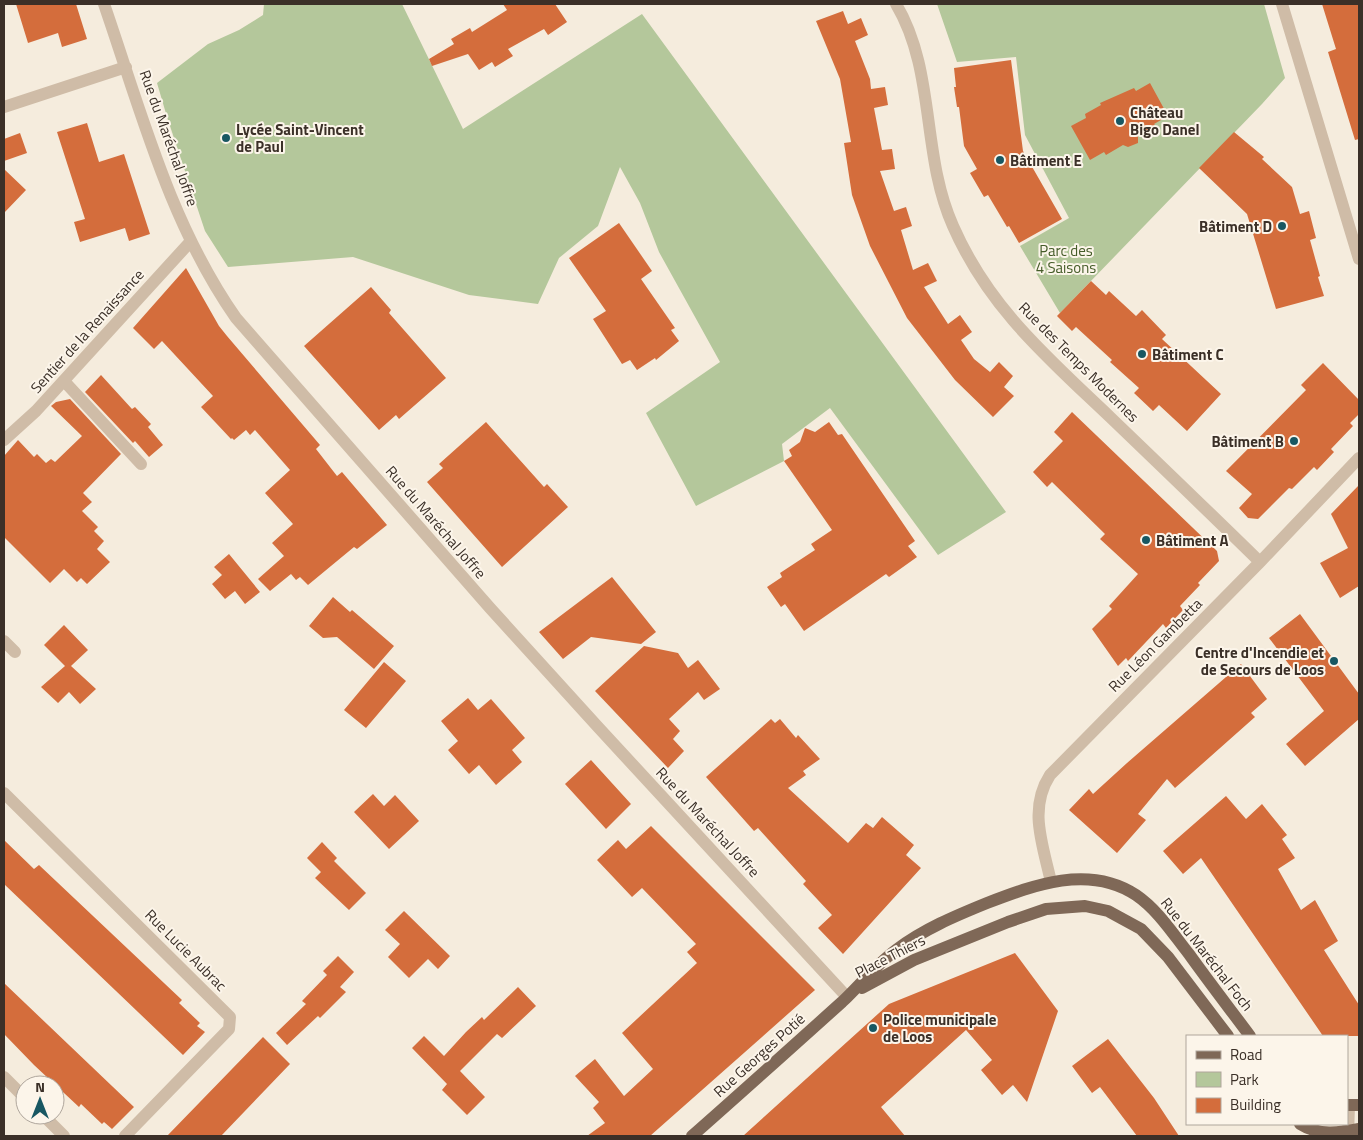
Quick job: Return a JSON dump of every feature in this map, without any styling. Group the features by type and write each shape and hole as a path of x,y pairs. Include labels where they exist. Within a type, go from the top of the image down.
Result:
{"main road":[{"name":"Place Thiers","path":"847,997 885,959 929,929 948,919 1024,889 1051,882 1083,880 1124,889 1135,895"},
{"name":"Rue du Maréchal Foch","path":"1135,895 1162,919 1249,1035"},
{"name":"Place Thiers","path":"847,997 914,960 1008,922 1046,909 1074,906 1097,908 1120,916 1141,929 1168,957 1227,1035"},
{"name":"Rue Georges Potié","path":"692,1136 847,997"},
{"path":"1302,1125 1323,1131 1352,1132"}],"street":[{"name":"Rue du Maréchal Joffre","path":"104,4 163,179 191,241 224,302 253,338 528,650 847,997"},
{"name":"Rue des Temps Modernes","path":"896,4 906,24 918,60 925,94 932,150 942,195 962,245 985,285 1001,307 1036,347 1260,562"},
{"path":"1282,4 1359,259"},
{"path":"4,107 126,67"},
{"name":"Sentier de la Renaissance","path":"4,440 36,411 191,241"},
{"path":"64,381 141,464"},
{"name":"Rue Léon Gambetta","path":"1051,882 1038,814 1040,794 1050,775 1260,562 1359,458"},
{"path":"4,641 15,652"},
{"name":"Rue Lucie Aubrac","path":"4,793 230,1017 229,1029 125,1136"},
{"path":"4,1077 15,1088"},
{"path":"1352,1105 1352,1132"},
{"path":"52,1125 64,1136"}],"green space":[{"path":"264,4 402,4 463,129 642,14 1006,512 938,555 830,408 782,444 784,461 696,506 646,413 720,362 659,252 640,203 620,167 598,226 559,258 538,304 469,295 353,257 228,267 205,231 157,83 208,44 239,30 263,15"},
{"name":"Parc des 4 Saisons","path":"937,4 1264,4 1285,78 1060,313 1020,246 1069,218 1025,135 1016,57 957,62"}],"building":[{"path":"16,4 76,4 87,39 62,47 58,33 28,43"},
{"path":"503,4 555,4 567,22 548,35 544,29 508,49 513,56 495,67 492,62 479,70 468,54 432,66 429,59 454,44 451,39 470,28 472,32 507,10"},
{"path":"1322,4 1359,4 1359,139 1355,140 1328,52 1336,49"},
{"path":"843,11 848,24 861,18 868,35 855,41 870,79 871,89 885,87 888,105 874,108 882,150 892,149 895,169 880,171 894,211 906,207 912,226 901,230 913,270 928,263 937,281 924,287 948,324 960,315 972,332 961,340 974,359 990,372 999,362 1013,376 1004,387 1014,396 993,417 955,380 907,318 870,246 852,195 844,143 851,142 840,79 816,21"},
{"name":"Bâtiment E","path":"1011,60 1023,151 1062,219 1019,243 988,195 984,197 970,173 977,169 964,146 959,107 957,107 954,87 956,87 954,68"},
{"name":"Château Bigo Danel","path":"1150,83 1168,116 1154,124 1156,126 1138,136 1138,143 1128,147 1123,145 1106,155 1104,152 1090,160 1071,126 1086,118 1085,114 1101,105 1100,103 1134,88 1136,91"},
{"path":"87,123 99,162 124,154 150,234 129,241 125,228 80,242 74,222 85,219 57,132"},
{"name":"Bâtiment D","path":"1234,132 1264,157 1262,159 1292,187 1300,214 1309,211 1316,238 1310,240 1324,296 1276,309 1247,214 1199,168"},
{"path":"20,133 27,153 4,161 4,139"},
{"path":"4,169 26,190 4,213"},
{"path":"619,223 652,271 641,279 675,328 671,330 679,341 656,360 655,358 637,370 630,360 622,364 593,319 606,311 569,258"},
{"path":"186,268 219,326 320,445 316,449 337,476 342,472 387,525 357,549 354,547 308,585 300,577 296,580 291,574 270,591 258,579 284,556 272,543 293,524 265,493 290,470 255,430 250,435 246,430 234,440 231,439 201,407 213,396 162,341 154,349 133,328"},
{"name":"Bâtiment C","path":"1091,281 1106,295 1109,291 1136,316 1142,310 1166,335 1162,339 1221,394 1187,431 1159,405 1153,411 1134,393 1139,388 1110,362 1112,360 1076,327 1072,331 1057,316"},
{"path":"371,287 391,310 389,313 446,378 399,419 396,415 379,430 304,346"},
{"name":"Bâtiment B","path":"1323,363 1359,400 1359,414 1350,423 1353,426 1331,449 1334,452 1317,470 1314,467 1292,489 1289,488 1258,519 1248,518 1239,508 1252,494 1226,471 1306,390 1301,385"},
{"path":"101,375 132,409 135,407 151,424 148,427 163,445 149,457 135,441 133,443 85,392"},
{"path":"70,399 121,454 83,493 92,502 82,511 98,527 94,531 104,541 97,549 110,562 87,584 81,578 77,582 64,569 50,583 4,537 4,456 18,440 34,457 37,454 46,463 51,459 55,462 82,436 51,406 56,402"},
{"name":"Bâtiment A","path":"1072,412 1217,551 1219,561 1198,583 1200,585 1180,606 1183,610 1166,628 1163,624 1128,661 1126,658 1118,666 1092,629 1112,609 1109,606 1138,574 1100,539 1105,534 1052,482 1047,487 1033,472 1063,441 1054,432"},
{"path":"486,422 544,487 547,484 568,507 502,567 427,482 443,468 439,464"},
{"path":"829,422 838,435 842,434 915,541 908,546 917,557 889,577 886,574 804,631 785,604 781,607 767,587 782,577 780,573 815,550 811,544 832,530 784,461 792,456 789,450 800,442 805,428 815,432"},
{"path":"1359,485 1359,586 1340,598 1320,563 1348,548 1331,514"},
{"path":"229,554 260,592 245,604 235,591 225,599 212,584 222,575 214,567"},
{"path":"612,577 656,632 641,644 591,637 563,659 539,632"},
{"path":"333,597 350,612 352,610 394,646 374,669 337,637 323,638 309,626"},
{"path":"1300,614 1359,694 1359,719 1305,766 1286,744 1324,711 1269,638"},
{"path":"64,625 88,650 71,666 96,689 80,704 69,692 58,703 41,687 65,666 44,645"},
{"path":"644,646 678,653 688,668 698,660 720,689 704,700 698,692 669,719 680,731 673,739 684,751 668,768 595,691"},
{"path":"384,662 406,681 366,728 344,710"},
{"path":"1241,664 1267,699 1251,713 1255,717 1175,788 1167,779 1138,814 1146,820 1117,853 1069,810 1089,789 1093,794"},
{"path":"468,698 478,710 491,699 525,738 512,750 522,762 496,785 479,765 469,774 448,750 458,741 441,721"},
{"path":"771,719 775,723 780,719 796,738 798,735 820,759 803,771 806,775 788,788 848,843 866,823 873,828 882,817 914,845 906,855 921,868 843,954 818,928 832,915 803,884 806,881 758,828 754,831 706,777"},
{"path":"591,760 631,804 606,829 565,784"},
{"path":"373,794 384,806 395,795 419,821 389,849 354,812"},
{"path":"1226,796 1246,819 1262,804 1287,835 1282,839 1295,858 1278,869 1301,910 1315,900 1338,941 1324,950 1359,1005 1359,1036 1322,1035 1201,858 1183,874 1163,851"},
{"path":"651,826 815,990 650,1136 587,1136 605,1123 593,1108 599,1102 575,1076 595,1059 624,1096 653,1069 622,1033 697,963 687,952 696,944 642,888 632,897 597,860 618,840 626,849"},
{"path":"4,840 34,869 39,865 182,1000 179,1003 200,1023 197,1026 205,1032 183,1055 4,884"},
{"path":"322,842 337,858 334,861 366,893 349,910 315,878 321,872 307,858"},
{"path":"404,911 450,956 438,969 428,959 409,978 388,957 400,944 385,930"},
{"path":"1015,953 1058,1011 1027,1102 1013,1085 1002,1095 981,1070 992,1060 966,1030 881,1107 905,1136 743,1136 889,1004"},
{"path":"338,956 354,972 340,987 346,992 320,1018 318,1016 287,1045 276,1033 306,1004 302,1001 327,975 323,971"},
{"path":"4,983 134,1107 112,1129 104,1122 102,1124 81,1104 79,1107 65,1094 65,1075 45,1075 4,1034"},
{"path":"518,987 536,1006 502,1038 497,1034 460,1071 485,1097 467,1115 442,1090 447,1084 412,1048 424,1036 444,1056 482,1017 484,1020"},
{"path":"263,1037 290,1064 221,1136 167,1136"},
{"path":"1108,1039 1154,1098 1179,1136 1137,1136 1100,1087 1092,1093 1072,1066"}],"place":[{"name":"Château Bigo Danel","path":"1120,121"},
{"name":"Lycée Saint-Vincent de Paul","path":"226,138"},
{"name":"Bâtiment E","path":"1000,160"},
{"name":"Bâtiment D","path":"1282,226"},
{"name":"Bâtiment C","path":"1142,354"},
{"name":"Bâtiment B","path":"1294,441"},
{"name":"Bâtiment A","path":"1146,540"},
{"name":"Centre d'Incendie et de Secours de Loos","path":"1334,661"},
{"name":"Police municipale de Loos","path":"873,1028"}]}
